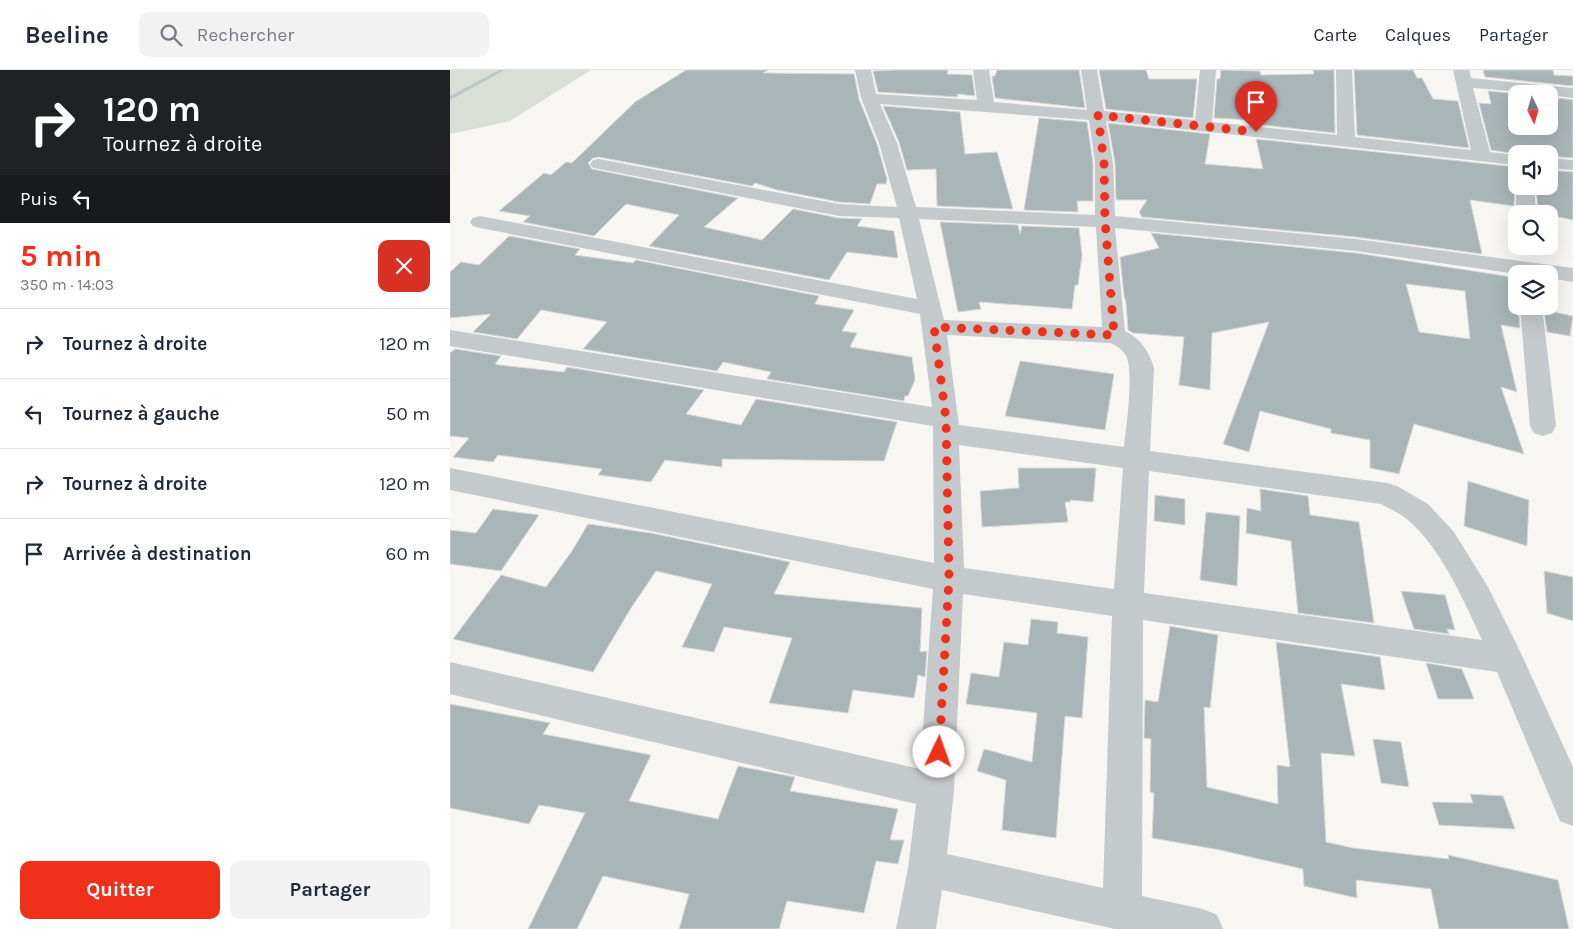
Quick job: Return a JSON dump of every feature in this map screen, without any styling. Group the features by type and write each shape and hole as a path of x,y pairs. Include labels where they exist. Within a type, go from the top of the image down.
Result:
{"street":[{"path":"863,70 869,98 888,143 908,213 933,318 946,426 949,579 936,791 928,868 916,929"},
{"path":"981,70 986,105"},
{"path":"1089,70 1098,115 1104,163 1105,220 1114,335"},
{"path":"1203,125 1208,70"},
{"path":"1344,70 1346,142"},
{"path":"1482,157 1462,76 1573,93"},
{"path":"869,98 986,105 1203,125 1508,159"},
{"path":"599,164 839,210 1105,220 1356,245 1508,269"},
{"path":"1558,164 1573,166"},
{"path":"480,222 933,318 1114,335 1128,342 1138,352 1142,368 1128,604 1122,911"},
{"path":"1558,274 1573,275"},
{"path":"1532,315 1543,426"},
{"path":"450,338 1138,458 1387,494 1418,512 1444,541 1477,596 1508,658 1573,808"},
{"path":"450,479 949,579 1508,658"},
{"path":"450,678 936,791"},
{"path":"928,868 1203,929"}],"shaded area":[{"path":"591,70 510,121 450,134 450,71"}],"building":[{"path":"686,70 768,70 763,73 854,74 859,99 877,144 887,179 886,184 877,184 870,204 839,202 777,190 755,183 752,186 599,157 593,158 588,163 592,169 738,198 704,227 762,240 793,209 839,218 862,219 857,226 894,231 898,258 847,252 829,280 649,246 679,215 626,204 594,236 523,222 530,216 499,211 544,173 551,175 566,162 572,163 635,102"},
{"path":"948,70 947,74 972,75 975,96 957,94 958,97 878,92 873,71"},
{"path":"997,70 1079,70 1085,108 995,98 992,76 995,76"},
{"path":"1099,70 1146,70 1149,79 1197,79 1193,118 1106,109"},
{"path":"1221,70 1260,71 1261,75 1314,74 1313,70 1334,70 1335,133 1253,124 1252,120 1214,118 1217,79 1220,79"},
{"path":"1354,70 1413,70 1417,78 1422,78 1433,99 1458,101 1469,148 1357,135"},
{"path":"1483,70 1553,70 1554,75 1573,76 1573,86 1485,77"},
{"path":"1488,91 1508,93 1508,135 1558,135 1558,98 1573,100 1573,158 1558,157 1558,145 1508,145 1508,153 1491,150 1479,103 1491,104"},
{"path":"883,106 960,112 965,154 997,152 1013,209 937,206 936,169 907,170 899,142"},
{"path":"1039,118 1087,122 1093,163 1093,201 1077,201 1078,212 1024,210"},
{"path":"1108,123 1210,134 1205,164 1263,169 1256,139 1508,166 1508,195 1515,195 1514,205 1470,200 1482,254 1356,237 1142,217 1139,212 1147,200 1116,200 1115,163"},
{"path":"1558,171 1573,172 1573,220 1558,217 1558,205 1538,205 1537,195 1558,195"},
{"path":"940,222 1018,225 1020,234 1022,226 1079,228 1082,255 1078,285 1075,285 1072,309 979,302 981,309 958,312"},
{"path":"1151,233 1356,253 1508,276 1508,315 1519,315 1520,328 1501,325 1517,392 1501,387 1524,454 1414,424 1399,474 1370,468 1370,440 1331,433 1331,429 1260,411 1249,452 1223,444 1269,322 1212,333 1210,390 1179,385 1184,337 1133,333 1128,330 1120,257 1159,248","holes":["1406,284 1465,291 1470,339 1419,332"]},
{"path":"509,236 580,249 575,255 633,263 636,260 819,296 815,304 854,310 842,331 857,333 850,347 912,357 915,380 904,401 767,379 771,372 723,362 717,371 583,349 607,322 541,310 517,339 473,332 491,314 450,318 450,272 461,262 479,265"},
{"path":"1558,313 1573,316 1570,336 1547,332 1545,315 1558,315"},
{"path":"455,349 501,356 495,364 499,365 564,372 567,367 704,390 686,414 741,425 756,399 897,422 884,461 722,459 722,467 665,460 651,482 598,475 602,469 498,455 493,462 453,457 469,438 450,436 450,353"},
{"path":"1020,361 1114,374 1105,430 1005,416"},
{"path":"1018,468 1096,468 1093,502 1070,500 1070,502 1065,502 1068,522 982,527 980,491 1019,488"},
{"path":"1468,481 1529,500 1527,546 1464,526"},
{"path":"1260,489 1308,496 1310,515 1359,522 1374,623 1298,613 1291,541 1246,533 1247,508 1261,511"},
{"path":"1155,495 1185,499 1185,525 1154,521"},
{"path":"493,509 539,515 501,571 450,564 450,530 476,533"},
{"path":"1206,512 1240,516 1237,586 1200,580"},
{"path":"588,524 651,533 790,562 774,594 922,608 920,652 927,651 925,677 918,675 914,698 853,690 848,713 769,703 792,638 724,627 714,652 682,647 712,584 656,571 631,608 593,672 453,639 501,575 546,587 572,551"},
{"path":"1544,571 1573,577 1573,621 1547,613"},
{"path":"1401,591 1445,595 1455,630 1447,629 1449,634 1414,629"},
{"path":"1031,619 1058,622 1057,633 1088,637 1082,718 1065,716 1056,838 1002,830 1006,780 977,771 984,749 1032,762 1037,713 966,704 971,673 999,677 1004,642 1028,645"},
{"path":"1170,626 1218,635 1210,708 1204,707 1207,787 1278,804 1277,765 1290,767 1276,642 1380,657 1385,690 1341,684 1355,756 1321,753 1326,842 1353,848 1449,859 1448,855 1558,880 1569,929 1439,929 1431,889 1356,880 1357,898 1304,886 1303,869 1220,850 1152,838 1154,793 1150,792 1151,739 1144,738 1145,700 1158,702"},
{"path":"1426,663 1462,669 1474,699 1438,699"},
{"path":"450,704 550,723 543,734 651,755 629,801 718,819 738,766 795,777 790,791 898,809 890,840 904,840 898,864 876,861 864,913 787,901 779,929 679,929 689,894 603,876 577,929 528,929 585,813 539,805 529,824 450,808"},
{"path":"1373,739 1401,742 1409,787 1381,783"},
{"path":"1470,794 1503,796 1515,829 1439,825 1432,802 1473,803"}],"waterway":[{"path":"450,98 503,70"}],"route":[{"path":"939,752 949,579 946,419 934,327 1114,335 1105,220 1104,163 1098,115 1256,132"}]}
